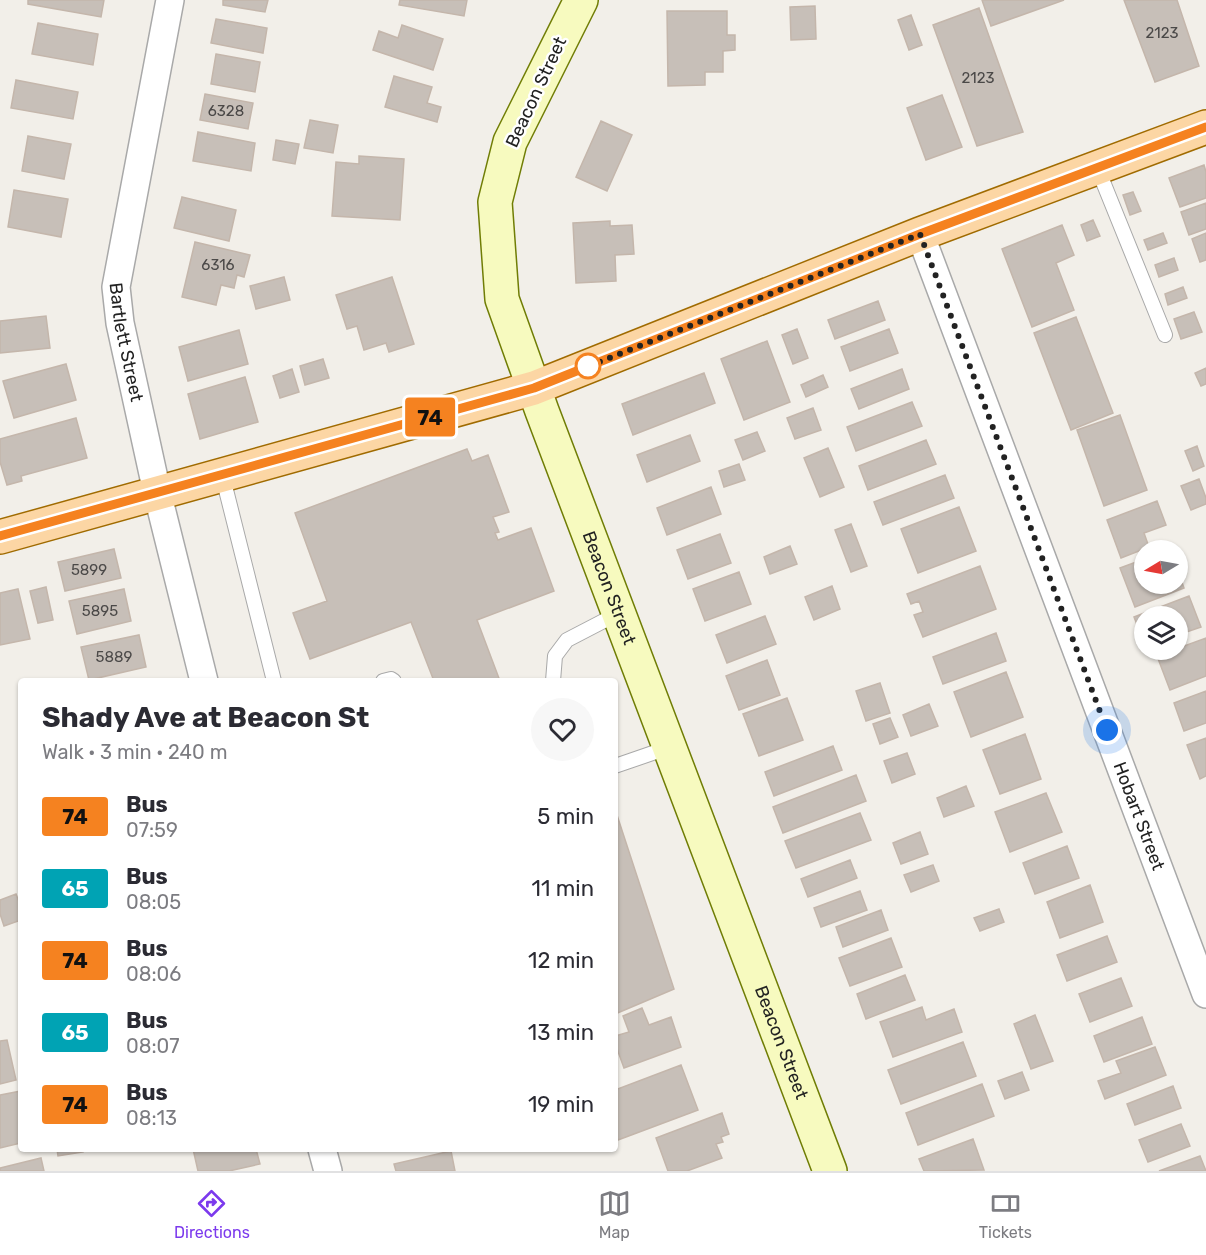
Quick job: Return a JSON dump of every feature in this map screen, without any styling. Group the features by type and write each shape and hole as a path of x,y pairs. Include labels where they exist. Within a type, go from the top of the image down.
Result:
{"main road":[{"name":"Beacon Street","path":"581,0 510,142 495,202 502,299 830,1171"},
{"path":"0,537 534,388 920,234 1206,127"}],"street":[{"name":"Bartlett Street","path":"170,0 116,287 120,323 157,492 203,678"},
{"name":"Hobart Street","path":"920,234 1206,994"},
{"path":"323,1152 328,1171"}],"lane":[{"path":"1097,167 1165,335"},
{"path":"222,474 273,678"},
{"path":"553,678 555,656 567,640 619,613"},
{"path":"618,765 670,747"}],"building":[{"path":"28,0 104,0 101,17 28,4"},
{"path":"223,0 268,0 265,12 223,5"},
{"path":"400,0 467,0 464,16 399,5"},
{"path":"982,0 1064,0 991,26"},
{"path":"1124,0 1177,0 1199,66 1155,82"},
{"path":"815,6 816,39 791,40 790,7"},
{"path":"979,8 1023,132 977,146 933,25"},
{"path":"667,11 727,11 727,35 735,35 735,50 723,51 723,72 705,72 705,85 668,86"},
{"path":"911,15 922,45 909,50 898,20"},
{"path":"216,19 267,28 263,53 211,43"},
{"path":"38,23 98,34 93,65 32,54"},
{"path":"402,25 443,39 433,70 373,50 379,31 398,38"},
{"path":"216,54 260,62 255,92 211,84"},
{"path":"394,76 432,87 427,103 441,107 437,122 385,107"},
{"path":"16,80 78,92 73,119 11,108"},
{"path":"205,94 253,103 248,129 200,120"},
{"path":"942,95 962,147 926,160 907,108"},
{"path":"310,120 338,125 333,153 304,148"},
{"path":"601,121 632,135 607,191 576,177"},
{"path":"198,132 255,143 251,171 193,161"},
{"path":"28,136 71,144 64,179 22,171"},
{"path":"276,140 299,144 295,164 273,160"},
{"path":"359,156 404,159 400,220 332,216 336,162 359,164"},
{"path":"1204,165 1206,198 1180,207 1169,178"},
{"path":"14,190 68,199 61,237 8,227"},
{"path":"1133,192 1141,211 1130,215 1123,195"},
{"path":"182,197 236,210 229,241 174,228"},
{"path":"1206,203 1206,229 1189,235 1181,212"},
{"path":"1093,220 1100,236 1087,241 1081,225"},
{"path":"610,221 610,226 632,225 634,254 615,255 616,281 576,283 573,223"},
{"path":"1062,225 1074,255 1056,263 1074,310 1032,327 1002,249"},
{"path":"1163,233 1167,243 1148,250 1144,240"},
{"path":"1206,233 1206,260 1200,262 1192,239"},
{"path":"195,242 250,255 244,277 237,275 234,288 221,285 216,305 182,297"},
{"path":"1174,258 1178,270 1159,277 1155,265"},
{"path":"284,277 290,300 256,309 250,286"},
{"path":"392,277 414,344 389,352 386,343 364,350 357,326 347,329 336,295"},
{"path":"1183,287 1187,298 1168,305 1165,294"},
{"path":"878,301 885,320 835,339 828,320"},
{"path":"1194,312 1202,332 1181,339 1174,319"},
{"path":"46,316 50,348 0,353 0,321"},
{"path":"1076,317 1113,413 1071,430 1034,333"},
{"path":"797,329 808,358 793,364 782,335"},
{"path":"889,329 898,353 850,371 841,347"},
{"path":"239,330 248,364 188,381 179,347"},
{"path":"767,341 790,402 744,420 721,359"},
{"path":"323,359 329,378 305,385 300,366"},
{"path":"66,364 76,400 14,418 3,381"},
{"path":"1206,368 1206,384 1201,386 1195,373"},
{"path":"292,369 299,392 280,398 273,376"},
{"path":"902,369 909,389 859,409 851,389"},
{"path":"704,373 715,403 633,435 622,404"},
{"path":"823,375 828,387 806,397 801,385"},
{"path":"245,377 258,422 200,439 188,394"},
{"path":"912,402 922,426 856,451 847,427"},
{"path":"813,408 821,430 795,439 787,418"},
{"path":"1120,415 1147,490 1104,506 1077,430"},
{"path":"76,418 87,458 21,476 22,481 7,485 0,462 0,439"},
{"path":"757,432 765,451 743,460 735,440"},
{"path":"690,435 700,461 647,482 637,455"},
{"path":"926,440 936,464 868,490 859,466"},
{"path":"1197,446 1204,466 1193,471 1185,451"},
{"path":"828,448 844,487 820,497 804,458"},
{"path":"467,449 472,461 488,455 509,512 493,517 499,532 495,533 498,540 531,528 554,591 477,620 499,678 433,678 411,622 310,659 293,613 327,601 295,513"},
{"path":"739,464 745,480 724,487 719,471"},
{"path":"945,475 954,498 883,525 874,502"},
{"path":"1199,479 1206,504 1191,510 1181,486"},
{"path":"711,487 721,514 667,535 657,508"},
{"path":"1157,501 1166,525 1144,533 1146,540 1134,540 1134,553 1121,558 1107,520"},
{"path":"959,507 976,551 918,573 901,529"},
{"path":"851,524 867,566 851,572 835,530"},
{"path":"720,534 731,563 688,579 677,550"},
{"path":"790,546 797,564 770,574 764,557"},
{"path":"114,549 121,578 65,591 58,562"},
{"path":"1134,563 1134,594 1169,594 1135,606 1120,568"},
{"path":"980,566 996,609 923,637 914,615 923,612 919,601 911,604 907,594"},
{"path":"739,572 751,604 705,621 693,589"},
{"path":"832,586 840,609 814,620 805,597"},
{"path":"46,587 53,620 38,623 30,591"},
{"path":"18,589 30,639 0,645 0,593"},
{"path":"124,589 131,621 77,634 69,601"},
{"path":"1189,596 1201,627 1188,632 1188,606 1163,606"},
{"path":"765,616 776,644 727,663 716,635"},
{"path":"996,633 1006,661 943,684 933,657"},
{"path":"139,635 146,667 89,678 81,647"},
{"path":"1206,638 1206,676 1170,690 1159,660 1188,660 1188,645"},
{"path":"767,660 780,695 739,710 726,676"},
{"path":"1006,672 1023,717 971,737 954,692"},
{"path":"880,683 890,713 866,721 856,691"},
{"path":"1206,691 1206,723 1184,731 1174,703"},
{"path":"787,698 803,740 759,756 743,714"},
{"path":"929,704 938,726 911,736 903,715"},
{"path":"890,718 898,737 880,744 873,724"},
{"path":"1025,734 1041,779 1000,794 983,750"},
{"path":"1206,738 1206,776 1200,779 1187,745"},
{"path":"833,746 842,770 774,796 765,772"},
{"path":"907,753 915,774 892,783 884,761"},
{"path":"856,775 866,801 783,833 773,807"},
{"path":"966,786 974,806 944,817 937,798"},
{"path":"1046,793 1062,832 1010,852 995,812"},
{"path":"860,813 871,840 796,868 785,841"},
{"path":"618,818 674,989 618,1013"},
{"path":"920,832 928,854 901,864 893,843"},
{"path":"1067,846 1079,878 1035,894 1023,863"},
{"path":"850,860 857,878 808,897 801,879"},
{"path":"933,865 939,881 911,892 904,875"},
{"path":"1090,885 1103,922 1060,938 1047,902"},
{"path":"860,891 867,910 821,927 814,908"},
{"path":"16,894 18,921 4,926 0,914 0,900"},
{"path":"999,909 1004,922 980,931 974,918"},
{"path":"881,910 888,930 843,947 836,927"},
{"path":"1107,936 1117,962 1067,981 1057,955"},
{"path":"891,938 902,967 850,986 839,958"},
{"path":"905,975 915,1000 866,1019 857,994"},
{"path":"1121,978 1132,1006 1090,1022 1079,994"},
{"path":"922,1007 926,1020 954,1009 962,1032 893,1057 880,1022"},
{"path":"642,1008 649,1025 671,1017 681,1047 624,1068 618,1051 618,1035 629,1032 623,1016"},
{"path":"1035,1015 1053,1061 1031,1069 1014,1024"},
{"path":"1142,1017 1152,1044 1104,1062 1094,1036"},
{"path":"7,1040 16,1080 0,1084 0,1041"},
{"path":"963,1042 976,1076 901,1104 888,1070"},
{"path":"1155,1047 1166,1075 1105,1099 1098,1081 1121,1073 1116,1061"},
{"path":"681,1065 698,1110 618,1140 618,1089"},
{"path":"1022,1072 1029,1090 1005,1099 998,1081"},
{"path":"982,1084 994,1116 918,1145 906,1113"},
{"path":"1173,1086 1181,1108 1135,1125 1127,1104"},
{"path":"18,1092 18,1144 0,1148 0,1095"},
{"path":"722,1113 729,1134 721,1137 723,1142 716,1144 722,1158 687,1171 668,1171 656,1138"},
{"path":"1181,1124 1190,1146 1148,1162 1139,1140"},
{"path":"973,1139 984,1170 924,1171 919,1159"},
{"path":"57,1152 83,1152 58,1156"},
{"path":"194,1152 257,1152 260,1164 229,1171 198,1171"},
{"path":"451,1152 455,1171 396,1171 394,1164"},
{"path":"1200,1156 1206,1171 1159,1171"},
{"path":"41,1158 44,1171 0,1171 0,1168"}],"bus line":[{"name":"74","path":"0,536 534,388 920,234 1206,127"}],"route":[{"path":"588,366 584,368 920,234 1107,730"}]}
